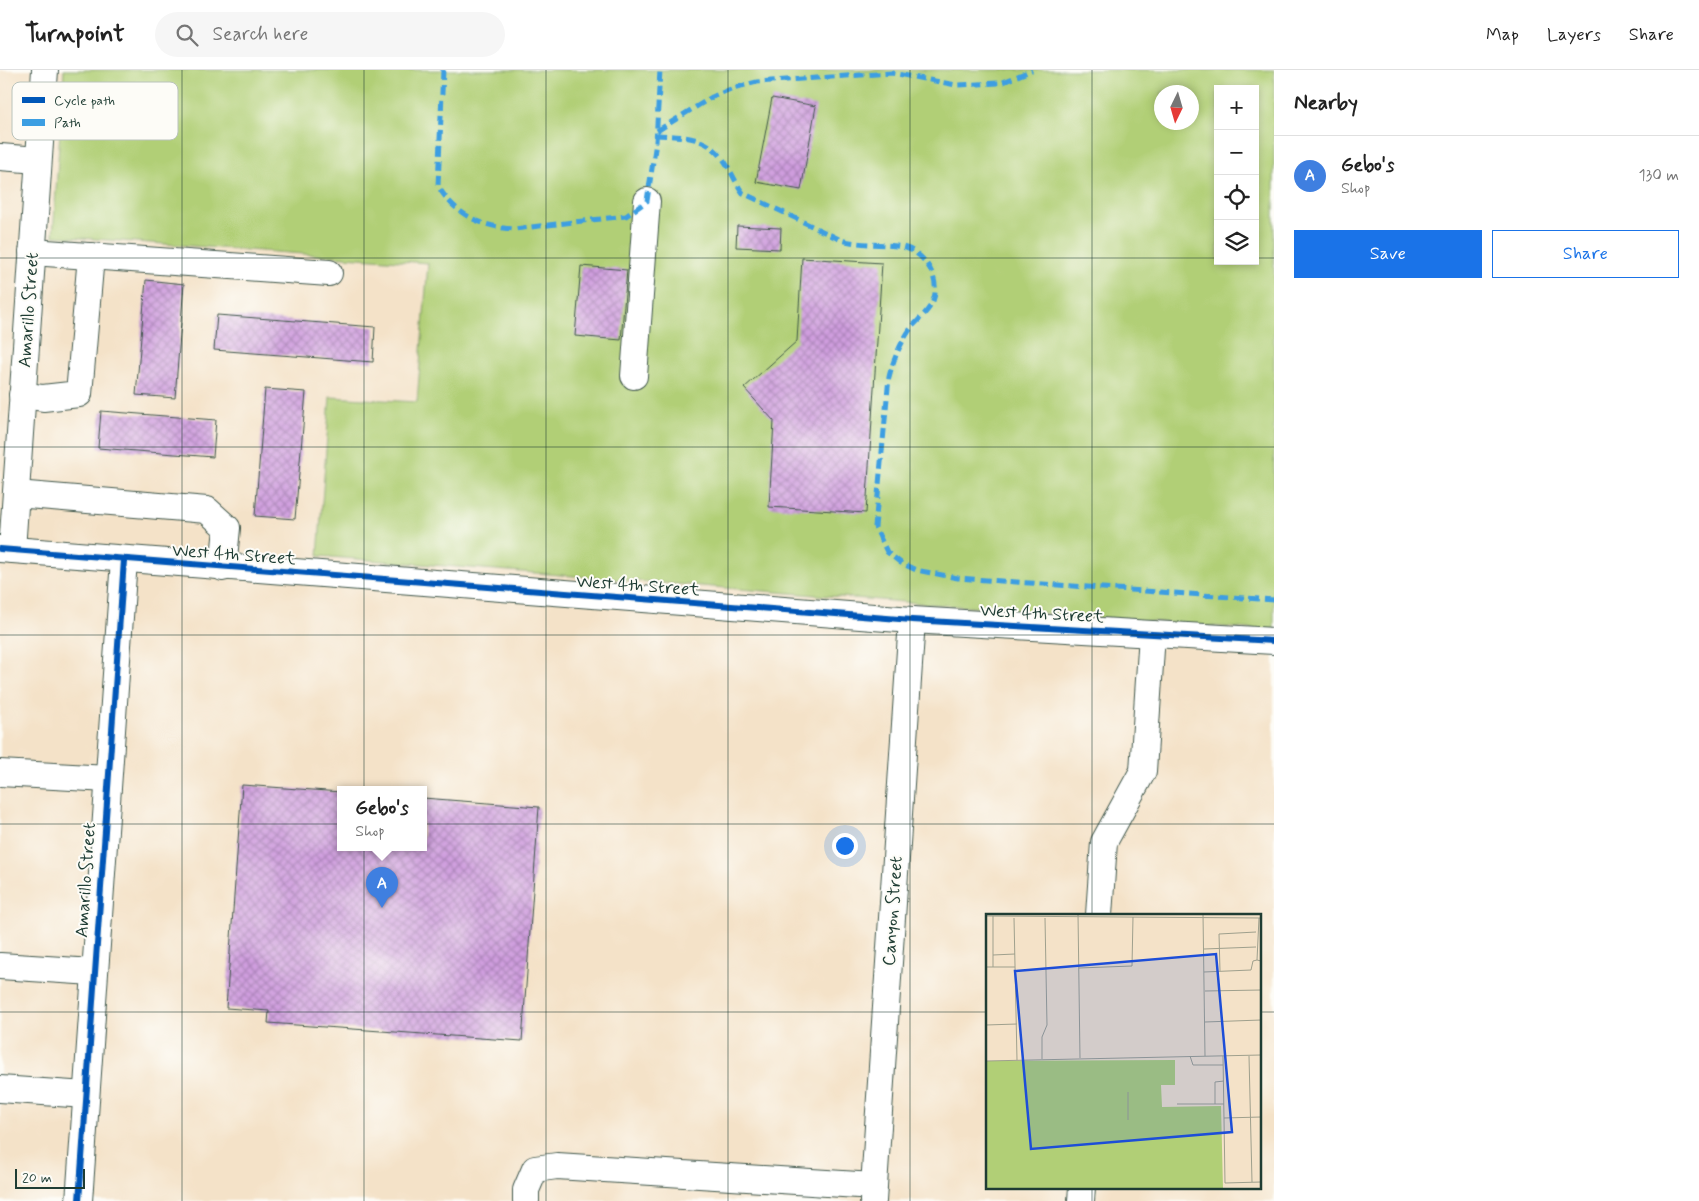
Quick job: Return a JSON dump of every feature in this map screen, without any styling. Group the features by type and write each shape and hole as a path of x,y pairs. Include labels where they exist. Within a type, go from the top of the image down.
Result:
{"street":[{"name":"Amarillo Street","path":"6,550 16,494 40,140"},
{"path":"0,157 38,160"},
{"path":"634,376 647,201"},
{"path":"32,252 329,272"},
{"path":"22,395 43,398 79,394 91,256"},
{"path":"16,494 206,510 227,528 223,568"},
{"name":"West 4th Street","path":"6,550 912,620 1274,641"},
{"name":"Amarillo Street","path":"79,1201 93,972 124,560"},
{"name":"Canyon Street","path":"873,1193 912,620"},
{"path":"1099,914 1104,842 1143,771 1152,634"},
{"path":"0,773 108,779"},
{"path":"0,966 93,972"},
{"path":"0,1089 86,1095"},
{"path":"526,1201 526,1190 535,1169 557,1166 873,1193"},
{"path":"1081,1201 1082,1188"}],"green space":[{"path":"64,70 1274,70 1274,631 318,556 330,397 417,402 428,263 53,236 59,140 178,140 178,82 63,82"}],"building":[{"path":"772,98 816,106 801,190 756,182"},
{"path":"737,226 781,228 780,249 736,247"},
{"path":"802,258 882,263 866,513 769,507 774,421 744,388 797,341"},
{"path":"581,266 627,270 621,340 575,336"},
{"path":"146,280 184,284 175,398 136,395"},
{"path":"217,315 375,327 373,362 214,350"},
{"path":"265,389 306,392 295,519 255,516"},
{"path":"101,411 216,420 213,457 98,448"},
{"path":"242,785 337,792 337,851 427,851 427,798 539,807 522,1041 268,1023 269,1011 226,1008"}],"marked path":[{"path":"443,70 438,186 453,205 470,218 491,226 514,229 626,216 647,201 656,142 660,70"},
{"path":"657,131 712,97 733,88 757,82 892,73 956,85 1001,83 1032,70"},
{"path":"656,135 684,137 702,142 717,151 743,193 841,240 906,248 914,251 926,263 934,277 935,293 933,301 904,339 889,377 875,527 887,552 901,563 916,570 958,578 1274,600"}],"cycle path":[{"path":"0,549 912,620 1274,641"},
{"path":"79,1201 124,560"}],"place":[{"name":"Gebo's","path":"382,908"}]}
